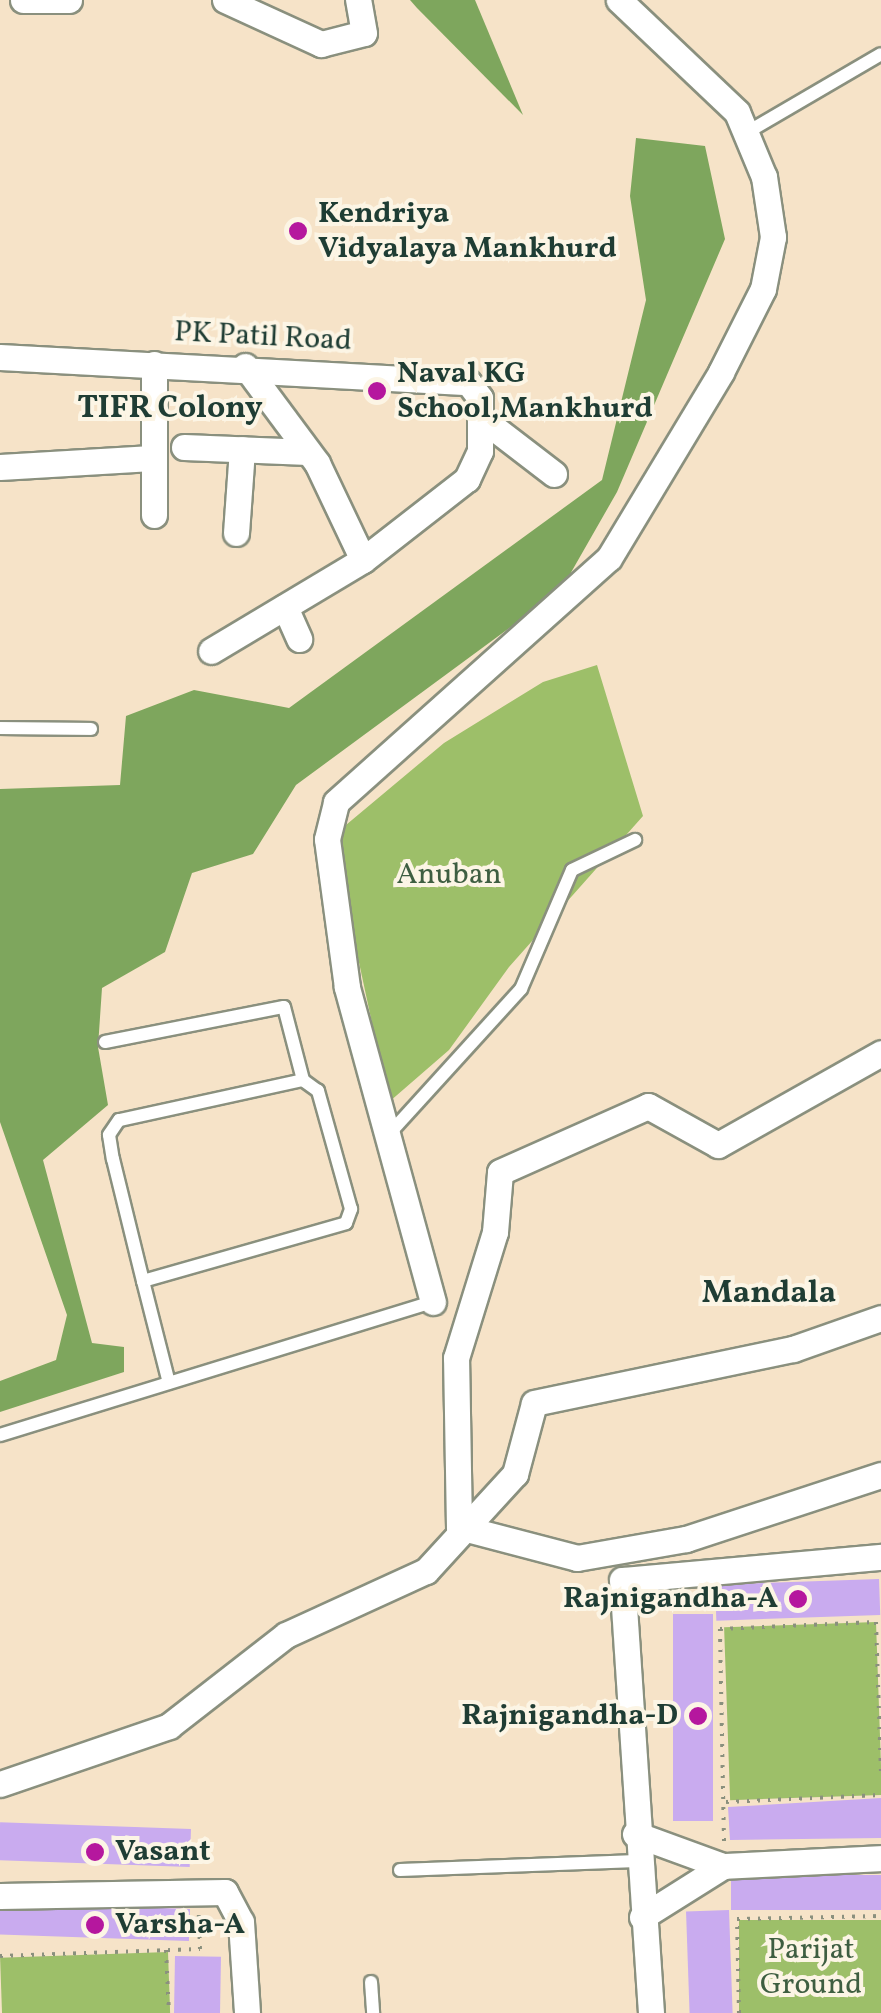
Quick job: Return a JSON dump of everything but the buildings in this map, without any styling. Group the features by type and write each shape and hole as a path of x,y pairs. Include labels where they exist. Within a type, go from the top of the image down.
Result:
{"street":[{"path":"23,0 69,0"},
{"path":"226,0 321,44 364,32 358,0"},
{"path":"433,1302 384,1140 329,867 336,802 369,764 578,595 644,508 763,290 773,237 737,112 619,0"},
{"name":"PK Patil Road","path":"0,356 245,366 468,382 485,420"},
{"path":"154,364 154,515"},
{"path":"245,366 308,452 363,560"},
{"path":"211,652 363,560 467,479 485,420 554,474"},
{"path":"184,446 308,452"},
{"path":"236,533 242,449"},
{"path":"0,466 152,458"},
{"path":"285,607 299,639"},
{"path":"458,1527 456,1358 495,1232 500,1172 648,1106 718,1145 881,1053"},
{"path":"0,1784 169,1726 286,1636 426,1572 458,1527 515,1474 534,1403 792,1349 881,1318"},
{"path":"458,1527 576,1558 686,1538 881,1475"},
{"path":"651,2013 636,1861 622,1580 881,1557"},
{"path":"635,1834 723,1866 881,1858"},
{"path":"642,1917 723,1866"},
{"path":"0,1896 198,1889 225,1892 241,1922 247,2013"}],"lane":[{"path":"746,133 881,54"},
{"path":"0,728 91,730"},
{"path":"384,1140 521,989 572,870 635,840"},
{"path":"105,1042 284,1007 304,1080 318,1091 351,1209 346,1223 144,1281"},
{"path":"169,1383 109,1135 120,1120 304,1080"},
{"path":"0,1435 433,1302"},
{"path":"400,1870 636,1861"},
{"path":"371,1982 373,2013"}],"path":[{"path":"723,1866 726,1802 720,1629 876,1622 881,1774"},
{"path":"726,1802 881,1794"},
{"path":"0,1956 200,1948 198,1889"},
{"path":"739,2013 737,1919 881,1916"},
{"path":"166,1950 169,2013"}],"green space":[{"path":"410,0 475,0 523,115 417,8"},
{"path":"636,138 705,146 725,239 617,492 561,590 296,785 253,854 192,873 165,952 102,988 98,1047 108,1105 43,1160 92,1343 124,1347 124,1372 0,1412 0,1381 56,1360 67,1315 0,1122 0,789 120,785 126,716 194,690 289,708 602,480 646,300 630,196"},
{"name":"Anuban","path":"597,665 643,816 509,967 449,1050 389,1102 340,874 340,830 444,743 543,682"},
{"path":"876,1622 881,1795 730,1800 724,1627"},
{"name":"Parijat Ground","path":"739,1920 881,1920 881,2013 739,2013"},
{"path":"168,1952 170,2013 2,2013 0,1958"}],"place":[{"name":"Kendriya Vidyalaya Mankhurd","path":"298,231"},
{"name":"Naval KG School,Mankhurd","path":"377,391"},
{"name":"Rajnigandha-A","path":"798,1599"},
{"name":"Rajnigandha-D","path":"698,1716"},
{"name":"Vasant","path":"95,1852"},
{"name":"Varsha-A","path":"95,1925"}],"district":[{"name":"TIFR Colony","path":"170,409"},
{"name":"Mandala","path":"769,1294"}]}
